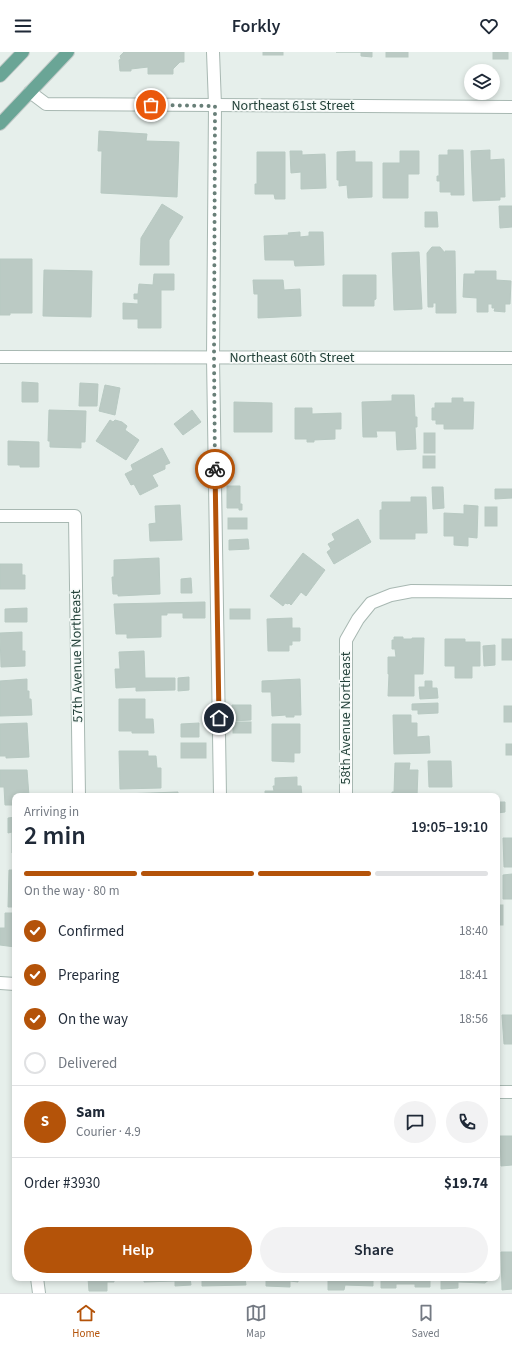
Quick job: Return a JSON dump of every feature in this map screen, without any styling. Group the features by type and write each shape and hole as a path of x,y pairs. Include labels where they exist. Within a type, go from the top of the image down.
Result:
{"main road":[{"path":"0,76 23,52"},
{"path":"0,124 68,52"}],"street":[{"path":"213,52 215,106 214,358 220,793"},
{"name":"Northeast 61st Street","path":"30,92 46,104 512,107"},
{"name":"Northeast 60th Street","path":"0,357 512,358"},
{"name":"57th Avenue Northeast","path":"0,516 75,516 79,793"},
{"name":"58th Avenue Northeast","path":"346,793 346,640 358,619 371,603 391,595 412,591 512,592"},
{"path":"0,983 12,984"},
{"path":"500,1092 512,1092"},
{"path":"37,1281 39,1293"}],"building":[{"path":"124,52 184,52 184,62 180,62 173,69 173,74 148,74 148,67 131,69 131,71 120,71 119,60 121,59 120,56"},
{"path":"263,52 283,52 283,55 263,55"},
{"path":"361,52 372,52 372,57 361,56"},
{"path":"386,52 408,52 408,57 386,57"},
{"path":"493,52 508,52 508,59 493,59"},
{"path":"99,131 147,134 146,141 179,142 177,197 101,193 102,151 98,151"},
{"path":"448,150 463,150 464,195 451,195 451,192 440,192 440,181 437,181 437,176 439,176 439,155 448,155"},
{"path":"490,150 490,160 504,159 505,197 500,197 500,200 473,201 471,151"},
{"path":"290,151 302,151 302,155 325,154 326,188 301,189 301,172 291,173"},
{"path":"355,151 355,162 372,162 372,197 348,198 347,185 339,186 339,180 337,180 337,152"},
{"path":"400,151 419,151 419,174 408,174 408,198 383,198 383,163 400,163"},
{"path":"257,152 285,152 285,199 275,199 274,194 255,194 255,184 257,184"},
{"path":"162,204 183,217 169,240 169,265 140,265 141,238"},
{"path":"499,206 512,206 512,227 500,228"},
{"path":"425,212 437,212 438,227 425,227"},
{"path":"300,232 300,237 309,236 309,232 323,232 324,265 295,266 294,260 265,260 264,236 289,235 288,233"},
{"path":"432,247 440,247 445,253 445,251 455,251 456,313 436,313 436,303 433,303 433,307 428,307 427,253"},
{"path":"419,252 422,309 394,310 392,253"},
{"path":"0,259 32,259 32,313 10,313 10,315 0,315"},
{"path":"44,270 92,271 91,317 43,316"},
{"path":"475,271 496,271 496,280 511,281 510,304 505,304 505,312 494,311 495,308 492,308 492,304 488,304 488,312 477,312 477,298 463,297 464,274 475,274"},
{"path":"154,274 174,274 174,290 161,290 161,328 138,328 138,319 123,319 123,303 138,304 138,299 134,299 134,294 138,294 139,284 153,285"},
{"path":"343,275 376,275 376,299 374,300 374,306 343,306"},
{"path":"253,280 283,280 284,290 300,289 301,316 258,318 258,294 254,294"},
{"path":"22,382 38,383 38,402 22,402"},
{"path":"80,383 98,384 97,406 79,406"},
{"path":"105,385 120,388 115,415 99,411"},
{"path":"392,395 414,395 415,417 417,417 417,427 415,427 416,449 397,450 396,431 376,431 377,437 363,437 362,402 392,401"},
{"path":"452,398 463,398 463,402 474,402 473,429 444,429 444,424 436,424 436,420 432,420 432,408 435,408 435,403 452,403"},
{"path":"234,402 272,403 272,432 234,432"},
{"path":"295,408 312,408 312,414 341,413 341,429 335,429 335,439 314,440 314,442 307,442 307,439 295,439"},
{"path":"49,410 86,411 85,442 81,442 81,448 50,447 50,441 48,441"},
{"path":"192,410 201,422 183,435 174,424"},
{"path":"110,420 113,422 115,420 122,422 127,426 125,430 139,440 126,460 96,441"},
{"path":"424,433 435,433 435,453 424,453"},
{"path":"8,441 39,442 39,467 20,467 20,465 8,465"},
{"path":"162,448 170,463 165,465 165,469 152,475 158,486 140,495 134,484 131,485 125,474 133,470 131,465"},
{"path":"423,456 435,456 435,468 423,468"},
{"path":"227,486 240,486 240,504 242,504 242,510 239,510 239,508 227,508"},
{"path":"432,487 443,487 444,508 433,509"},
{"path":"495,489 512,489 512,498 495,499"},
{"path":"411,497 426,497 427,533 415,533 415,539 380,539 380,510 382,510 382,502 411,502"},
{"path":"180,505 182,540 150,541 149,524 156,523 155,506"},
{"path":"464,505 478,506 477,538 468,537 468,546 454,545 454,536 444,536 444,513 464,514"},
{"path":"485,507 497,507 497,526 485,526"},
{"path":"228,518 247,518 247,529 228,529"},
{"path":"358,519 371,542 334,564 327,552 331,549 328,544 335,540 332,534"},
{"path":"248,539 249,549 229,550 229,540"},
{"path":"303,553 325,570 306,596 301,592 291,605 289,603 285,603 283,606 270,596"},
{"path":"159,558 160,594 118,596 118,594 113,594 112,577 114,577 114,560"},
{"path":"0,564 22,564 22,575 25,575 25,589 0,589"},
{"path":"191,578 192,593 181,593 181,579"},
{"path":"205,602 205,618 183,618 183,613 167,613 167,615 161,615 161,637 127,638 127,634 116,634 114,604"},
{"path":"27,608 27,622 5,622 5,609"},
{"path":"230,609 250,609 250,619 230,619"},
{"path":"292,618 292,628 300,628 300,641 292,641 292,645 289,645 289,651 268,651 267,619"},
{"path":"22,632 22,651 25,651 25,666 1,667 0,633"},
{"path":"394,637 403,637 403,639 424,638 423,674 414,674 414,696 388,696 388,657 396,657 395,649 392,649 392,640 394,640"},
{"path":"445,639 465,639 465,642 480,642 480,666 472,666 472,678 455,678 455,666 445,666"},
{"path":"502,639 512,639 512,660 502,660"},
{"path":"495,645 495,665 484,666 483,646"},
{"path":"144,651 145,678 175,678 175,690 136,691 136,687 116,688 115,669 120,669 119,652"},
{"path":"189,677 189,690 178,691 178,678"},
{"path":"27,679 27,691 29,691 29,699 31,699 32,715 0,716 0,681"},
{"path":"300,679 301,715 294,715 294,717 286,717 286,715 272,716 271,692 262,692 262,681"},
{"path":"425,681 432,681 432,688 437,688 438,698 420,699 419,687 425,687"},
{"path":"119,699 145,699 145,719 153,719 154,733 132,733 132,731 119,731"},
{"path":"438,703 438,713 418,714 418,710 412,710 412,704"},
{"path":"232,705 251,705 251,720 232,721"},
{"path":"504,706 512,706 512,722 504,722"},
{"path":"393,715 411,715 411,723 417,723 417,737 429,736 430,753 394,754"},
{"path":"233,722 251,722 251,733 233,733"},
{"path":"27,723 29,757 6,758 6,756 0,756 0,724"},
{"path":"199,723 199,737 181,737 181,724"},
{"path":"272,724 300,724 300,753 294,753 294,762 272,761"},
{"path":"181,743 206,743 206,758 181,758"},
{"path":"506,744 512,744 512,755 506,755"},
{"path":"119,751 148,751 148,756 156,756 157,768 161,768 161,788 120,789"},
{"path":"428,761 451,761 452,787 429,787"},
{"path":"395,763 410,763 409,770 418,770 417,793 392,793 394,792"},
{"path":"0,770 27,770 29,793 12,793 12,805 5,805 4,787 0,787"},
{"path":"297,777 297,786 301,786 302,793 265,793 265,791 274,791 273,786 275,786 275,778"},
{"path":"178,792 178,793 150,793"},
{"path":"500,802 505,802 505,812 500,813"},
{"path":"12,817 12,832 8,833 8,818"},
{"path":"503,838 512,838 512,867 504,867"},
{"path":"9,870 12,870 12,907 8,907"},
{"path":"512,874 512,899 503,899 503,875"},
{"path":"500,905 503,905 503,925 500,925"},
{"path":"5,913 12,913 12,947 0,945 0,928 5,928"},
{"path":"502,1015 512,1015 512,1044 504,1044"},
{"path":"500,1136 512,1136 512,1165 501,1166"},
{"path":"501,1252 512,1252 512,1289 502,1290"},
{"path":"88,1281 114,1281 107,1282 107,1291 89,1291"},
{"path":"144,1281 175,1281 144,1282"},
{"path":"175,1281 190,1281 191,1285 175,1286"},
{"path":"202,1281 245,1281 246,1285 202,1286"},
{"path":"266,1281 290,1281 290,1287 266,1286"},
{"path":"328,1281 373,1281 373,1286 345,1285 344,1290 328,1290"},
{"path":"381,1281 430,1281 430,1287 415,1287 415,1284 396,1284 396,1288 381,1288"},
{"path":"441,1281 487,1281 485,1283 458,1282 458,1288 441,1289"}],"way so far":[{"path":"151,105 215,106 215,469"}],"route":[{"path":"215,469 219,718"}]}
